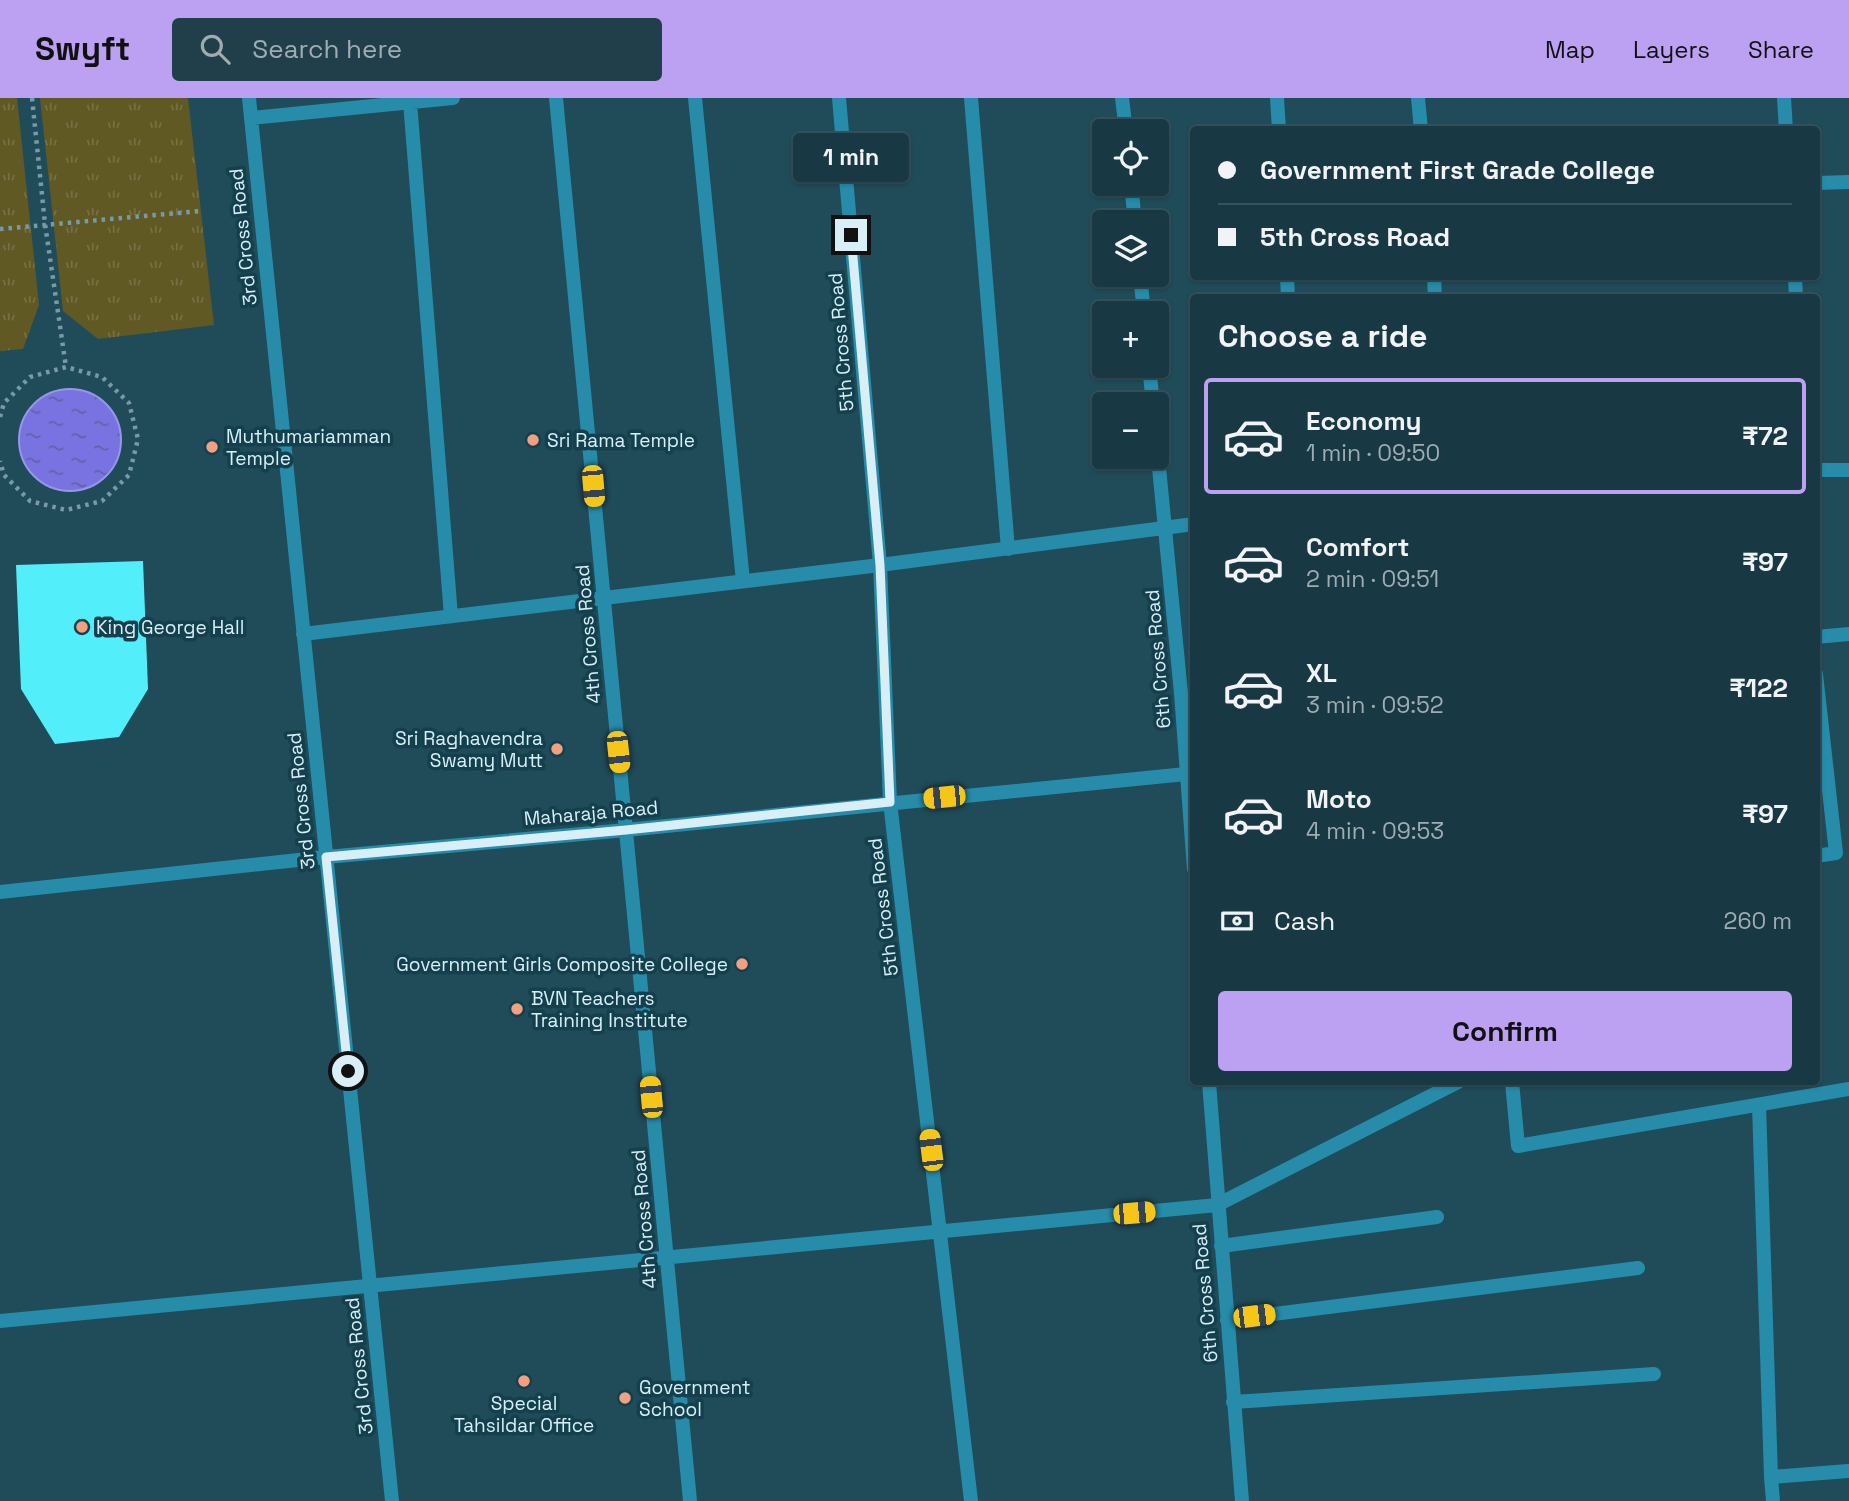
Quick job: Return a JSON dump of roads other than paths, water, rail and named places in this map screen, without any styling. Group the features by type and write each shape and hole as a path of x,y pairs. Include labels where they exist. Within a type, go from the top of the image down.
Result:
{"street":[{"name":"3rd Cross Road","path":"248,98 393,1501"},
{"path":"251,118 453,98"},
{"name":"4th Cross Road","path":"556,98 690,1501"},
{"path":"695,98 743,581"},
{"name":"5th Cross Road","path":"839,98 880,565 890,802 971,1501"},
{"path":"971,98 1008,549"},
{"path":"1122,98 1125,119"},
{"path":"1277,98 1279,126"},
{"path":"1418,98 1421,126"},
{"path":"1784,98 1786,126"},
{"path":"410,102 451,616"},
{"path":"1820,183 1849,182"},
{"name":"6th Cross Road","path":"1159,469 1187,692 1186,774 1190,813"},
{"path":"1820,470 1849,470"},
{"path":"303,634 880,565 1190,525"},
{"path":"1820,637 1849,634"},
{"path":"1820,701 1842,851 1820,855"},
{"name":"Maharaja Road","path":"0,892 326,857 1186,774"},
{"name":"6th Cross Road","path":"1209,1085 1242,1501"},
{"path":"0,1321 1217,1205 1452,1085"},
{"path":"1512,1085 1518,1146 1849,1089"},
{"path":"1759,1105 1773,1501"},
{"path":"1221,1246 1437,1217"},
{"path":"1227,1320 1638,1268"},
{"path":"1233,1402 1654,1374"},
{"path":"1771,1477 1848,1471"}],"water":[{"path":"70,389 90,393 106,404 117,420 121,440 117,460 106,476 90,487 70,491 50,487 34,476 23,460 19,440 23,420 34,404 50,393"}],"place":[{"name":"Sri Rama Temple","path":"533,440"},
{"name":"Muthumariamman Temple","path":"212,447"},
{"name":"King George Hall","path":"82,627"},
{"name":"Sri Raghavendra Swamy Mutt","path":"557,749"},
{"name":"Government Girls Composite College","path":"742,964"},
{"name":"BVN Teachers Training Institute","path":"517,1009"},
{"name":"Special Tahsildar Office","path":"524,1381"},
{"name":"Government School","path":"625,1398"}]}
